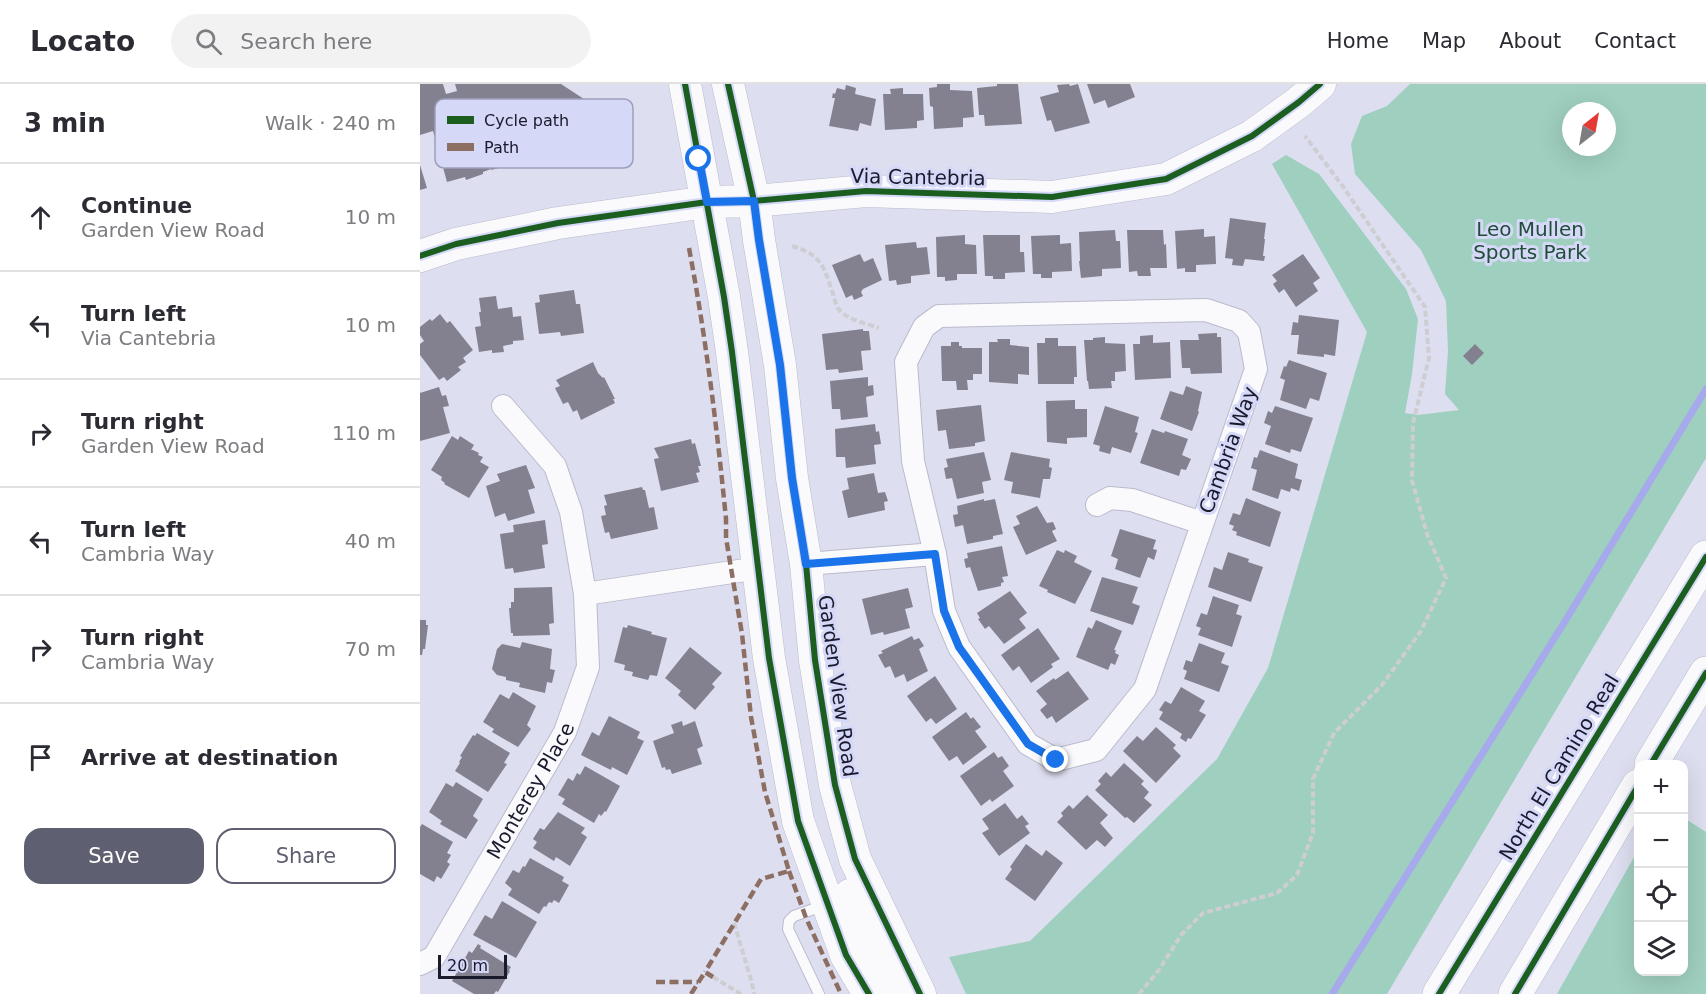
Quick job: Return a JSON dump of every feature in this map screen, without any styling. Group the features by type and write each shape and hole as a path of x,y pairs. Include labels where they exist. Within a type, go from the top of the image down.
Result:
{"main road":[{"path":"685,84 732,351 769,658 798,816 846,955 869,994"},
{"name":"Garden View Road","path":"728,84 754,201 780,365 792,478 806,564 815,660 836,786 855,859 920,994"},
{"name":"Via Cantebria","path":"420,256 456,244 558,223 707,202 754,201 866,191 1052,196 1166,179 1251,136 1320,84"},
{"name":"North El Camino Real","path":"1439,994 1706,557"},
{"path":"1655,760 1706,673"},
{"path":"1515,994 1634,793"},
{"path":"798,816 832,844 855,907 880,964 898,994"}],"street":[{"name":"Cambria Way","path":"1206,310 1239,321 1249,332 1256,369 1202,522 1145,689 1096,750 1056,760 1028,744 959,647 944,611 935,554 913,460 906,362 924,327 939,316 1206,310"},
{"name":"Monterey Place","path":"420,964 434,957 568,726 588,667 585,594 571,512 555,466 503,406"},
{"path":"1097,505 1110,498 1132,500 1202,522"},
{"path":"806,564 935,554"},
{"path":"585,594 759,568"}],"lane":[{"path":"819,994 788,929 789,921 794,916 828,904"}],"path":[{"path":"1139,994 1159,970 1180,934 1203,913 1277,892 1297,876 1313,833 1313,779 1334,733 1382,685 1421,631 1446,578 1427,534 1412,480 1413,423 1430,358 1425,307 1344,188 1305,136"},
{"path":"792,246 804,250 824,266 837,307 842,313 879,328"},
{"path":"734,923 754,994"},
{"path":"713,977 741,994"}],"green space":[{"name":"Leo Mullen Sports Park","path":"1410,84 1706,84 1706,458 1387,994 966,994 949,957 1030,941 1217,759 1268,668 1367,332 1272,164 1286,155 1319,174 1406,289 1418,319 1405,413 1418,415 1459,410 1445,394 1448,351 1446,301 1421,250 1355,174 1351,144 1362,116 1387,106"},
{"path":"1688,821 1706,832 1706,994 1557,994 1634,857 1634,976 1688,976"}],"building":[{"path":"420,84 443,84 446,94 457,91 455,84 561,84 584,99 435,99 435,138 433,131 420,135"},
{"path":"937,84 950,84 950,90 972,91 974,117 963,118 963,127 934,129 929,88 937,87"},
{"path":"997,84 1018,84 1022,124 985,126 984,115 979,115 977,88 997,86"},
{"path":"1069,84 1070,86 1078,84 1090,123 1055,132 1051,120 1047,121 1040,97 1059,92 1057,85"},
{"path":"1087,84 1130,84 1135,97 1108,108 1105,100 1094,104"},
{"path":"846,85 856,88 855,94 876,99 871,126 860,123 858,131 829,126 835,98 832,98 833,93 835,94 837,88 845,90"},
{"path":"903,88 903,94 923,94 924,120 917,121 917,128 885,130 883,94 891,94 890,89"},
{"path":"420,165 427,188 420,190"},
{"path":"443,168 499,168 466,180 465,177 447,182"},
{"path":"1230,218 1266,223 1264,261 1245,259 1243,266 1232,265 1233,259 1225,258"},
{"path":"1204,229 1204,237 1215,236 1216,264 1196,265 1196,272 1185,272 1185,268 1177,269 1175,231"},
{"path":"1115,230 1116,241 1120,241 1121,268 1102,269 1102,276 1081,278 1079,232"},
{"path":"1127,230 1163,230 1167,268 1150,268 1151,276 1138,276 1137,271 1129,272"},
{"path":"965,235 965,244 976,245 977,274 957,274 957,280 945,281 945,277 937,277 936,237"},
{"path":"983,235 1020,235 1020,252 1024,252 1025,272 1005,273 1005,279 985,276"},
{"path":"1060,235 1060,244 1071,243 1072,271 1052,272 1052,278 1041,278 1041,274 1033,274 1031,236"},
{"path":"916,242 917,248 927,247 930,274 911,276 911,283 897,285 896,280 889,281 885,245"},
{"path":"860,254 864,262 873,258 882,280 863,289 861,292 863,296 854,300 852,295 846,298 832,265"},
{"path":"1303,254 1320,278 1313,283 1318,291 1296,307 1284,289 1279,293 1273,284 1277,281 1272,275"},
{"path":"574,290 576,304 580,304 584,333 561,336 560,332 539,334 535,303 540,302 539,295"},
{"path":"496,296 498,309 512,307 513,317 521,316 524,340 513,341 513,344 503,346 504,352 492,353 492,350 479,352 475,327 481,326 479,298"},
{"path":"440,314 447,323 450,321 473,350 463,358 466,362 458,367 461,370 447,381 444,377 439,380 420,355 420,344 424,341 420,335 420,327"},
{"path":"1299,315 1339,320 1335,356 1297,354 1299,335 1291,335 1293,322 1298,323"},
{"path":"863,329 863,331 869,331 871,350 861,351 863,370 839,373 838,369 826,370 822,334"},
{"path":"1217,333 1217,337 1221,337 1222,373 1191,374 1190,368 1182,368 1180,340 1199,340 1198,334"},
{"path":"1153,335 1153,343 1170,342 1171,378 1135,380 1133,344 1140,344 1140,336"},
{"path":"1105,337 1105,343 1125,344 1126,371 1115,372 1115,381 1111,381 1112,388 1089,389 1084,340"},
{"path":"1045,338 1058,338 1058,346 1076,346 1077,377 1074,377 1074,384 1038,384 1037,343 1045,343"},
{"path":"997,339 1010,339 1010,345 1029,347 1029,375 1018,374 1018,384 989,382 989,342 998,342"},
{"path":"951,342 959,342 962,348 982,348 982,374 973,374 973,380 967,380 968,390 957,390 956,381 942,381 941,346 951,346"},
{"path":"1475,344 1484,353 1472,365 1463,356"},
{"path":"1289,360 1327,373 1319,401 1310,398 1306,409 1280,400 1285,380 1280,378"},
{"path":"593,362 598,373 604,377 615,403 581,420 577,410 573,412 568,402 563,404 555,388 560,386 556,380"},
{"path":"868,377 868,386 873,385 874,395 866,397 868,417 841,420 840,409 832,409 830,381"},
{"path":"1186,386 1202,392 1199,412 1192,431 1160,419 1170,391 1183,395"},
{"path":"439,387 442,396 446,395 449,406 443,407 450,433 420,441 420,393"},
{"path":"1075,400 1075,409 1087,409 1087,437 1067,438 1067,444 1047,442 1046,401"},
{"path":"981,405 985,441 975,443 975,446 949,449 946,430 938,431 936,410"},
{"path":"1105,406 1139,417 1135,432 1138,433 1131,453 1112,447 1110,454 1099,451 1100,446 1093,444"},
{"path":"1275,406 1313,418 1301,452 1291,449 1290,453 1265,444 1271,426 1264,423 1268,411 1272,413"},
{"path":"875,424 876,432 879,431 881,444 874,445 876,464 846,468 845,457 836,457 835,429"},
{"path":"1152,429 1188,439 1182,455 1191,459 1186,470 1181,469 1179,476 1140,463"},
{"path":"452,436 458,440 460,436 474,445 471,450 479,453 478,455 483,457 480,462 489,467 469,498 444,484 442,477 431,470"},
{"path":"691,439 692,444 695,443 701,466 698,466 700,472 696,473 699,482 661,491 654,459 659,458 654,448"},
{"path":"1260,450 1298,464 1295,478 1302,480 1299,491 1291,488 1290,492 1281,489 1278,499 1252,490 1257,470 1251,468 1254,457 1257,458"},
{"path":"984,452 991,480 982,482 984,493 957,499 952,478 946,479 944,468 948,467 946,459"},
{"path":"1011,452 1050,459 1049,467 1052,468 1050,479 1043,479 1040,498 1011,493 1013,482 1004,480"},
{"path":"526,465 535,488 528,490 535,513 508,521 505,513 495,517 486,486 500,481 497,474"},
{"path":"874,473 878,493 885,492 888,501 884,502 885,510 848,518 842,491 849,489 847,478"},
{"path":"642,487 645,490 649,508 654,507 658,529 611,539 609,532 605,533 601,516 606,515 604,506 607,505 604,495"},
{"path":"1246,498 1281,512 1270,547 1236,535 1237,532 1232,530 1234,526 1229,524 1233,513 1240,515"},
{"path":"984,499 984,501 995,499 1003,534 993,536 993,539 967,544 963,525 955,527 953,515 958,514 957,506"},
{"path":"1037,506 1047,523 1053,522 1056,529 1052,531 1057,541 1026,555 1013,527 1020,524 1016,516"},
{"path":"545,520 548,544 542,545 545,568 514,573 513,568 505,569 500,534 514,532 513,525"},
{"path":"1120,529 1156,540 1153,549 1157,550 1154,560 1148,557 1140,578 1115,569 1118,559 1111,556"},
{"path":"1002,546 1008,576 1002,577 1004,582 1001,586 978,591 970,567 966,568 964,559 968,558 967,553"},
{"path":"1057,550 1064,553 1065,550 1077,556 1074,562 1092,571 1075,604 1039,586"},
{"path":"1228,552 1249,559 1248,562 1263,567 1251,602 1208,587 1214,567 1222,570"},
{"path":"1102,577 1138,587 1132,603 1140,606 1133,625 1090,611"},
{"path":"552,587 554,623 549,624 550,635 513,636 509,608 511,608 511,602 514,602 514,588"},
{"path":"908,588 913,607 905,609 910,628 884,635 883,632 871,635 862,599"},
{"path":"1010,591 1027,613 1019,619 1026,628 1004,644 989,626 985,629 977,613"},
{"path":"1213,596 1239,605 1236,614 1242,616 1232,647 1198,635 1201,628 1196,626 1201,613 1207,615"},
{"path":"420,620 426,620 426,625 428,625 422,655 420,655"},
{"path":"1096,620 1122,631 1114,650 1119,655 1115,665 1111,663 1108,670 1076,657 1088,627 1092,629"},
{"path":"628,625 667,638 657,676 650,675 648,680 632,676 633,672 624,670 625,665 614,662 623,627 627,628"},
{"path":"1038,628 1060,659 1051,664 1053,667 1031,683 1019,666 1013,671 1001,655"},
{"path":"912,636 914,640 919,638 924,646 919,649 928,671 907,682 904,674 895,678 890,666 885,668 878,655 883,653 881,651"},
{"path":"522,642 552,649 550,669 555,670 552,683 547,682 545,693 519,687 520,683 506,680 506,677 497,675 492,669 497,649 502,644 520,648"},
{"path":"1199,643 1225,653 1221,663 1229,666 1219,692 1184,679 1187,671 1183,669 1186,660 1192,662"},
{"path":"690,647 722,673 712,684 715,687 695,710 678,695 681,691 665,678"},
{"path":"1068,671 1089,699 1056,723 1052,716 1047,719 1040,710 1047,704 1036,691"},
{"path":"935,676 957,709 936,724 931,718 926,722 907,696"},
{"path":"1181,687 1205,701 1199,711 1206,715 1191,739 1188,738 1186,742 1180,738 1182,734 1159,719 1163,712 1159,710 1165,701 1171,704"},
{"path":"513,692 536,706 527,725 531,729 518,747 492,732 494,729 483,722 500,694 509,699"},
{"path":"966,712 981,727 975,731 987,747 963,765 957,756 949,761 932,737"},
{"path":"609,716 640,732 637,738 644,741 627,775 581,755 592,732 599,736"},
{"path":"682,721 683,726 695,721 703,746 697,749 702,764 672,774 670,769 662,768 653,741 674,733 671,725"},
{"path":"1156,727 1176,745 1173,748 1181,756 1156,783 1123,751 1137,736 1143,741"},
{"path":"477,733 510,753 504,763 507,764 488,792 455,771 462,757 460,756 473,735"},
{"path":"994,752 998,758 1002,756 1009,766 1003,771 1014,786 992,802 990,799 981,806 960,776"},
{"path":"1124,763 1144,781 1141,784 1149,792 1144,798 1152,805 1134,823 1127,817 1125,818 1095,790 1101,784 1098,781 1106,772 1111,777"},
{"path":"585,766 620,786 606,812 601,816 599,814 594,823 562,804 565,799 558,795 568,778 573,781 577,773 580,775"},
{"path":"456,782 483,799 473,816 478,820 466,839 440,824 442,821 429,812 446,783 453,787"},
{"path":"1087,795 1108,815 1100,823 1113,838 1105,847 1097,840 1086,850 1057,822 1063,816 1061,813 1069,805 1073,809"},
{"path":"1005,803 1017,819 1022,815 1029,824 1025,826 1030,833 999,856 982,833 989,829 982,819"},
{"path":"558,812 585,828 581,833 587,837 570,866 556,857 554,861 533,848 537,842 533,839 540,828 544,830"},
{"path":"422,824 453,842 447,853 451,855 447,862 450,864 441,879 437,876 434,882 420,874 420,827"},
{"path":"1026,844 1042,856 1046,850 1063,863 1035,901 1005,879 1012,869 1010,867"},
{"path":"530,858 564,877 562,881 569,885 559,903 554,900 552,903 549,902 539,914 508,895 512,889 505,883 513,870 519,873"},
{"path":"502,901 537,922 516,958 473,935 485,915 492,919"},
{"path":"478,944 480,948 511,967 498,992 494,994 474,994 452,981 469,951 472,953"}],"waterway":[{"path":"1332,994 1567,618 1706,389"}],"marked path":[{"path":"689,248 701,316 719,451 726,538 742,634 751,717 765,792 789,871 761,879 705,972"},
{"path":"789,871 806,918 841,994"},
{"path":"691,994 705,972 713,977"},
{"path":"656,982 698,982"}],"cycle path":[{"path":"685,84 724,297 769,658 798,821 846,955 869,994"},
{"path":"728,84 754,201 780,365 792,478 806,564 815,660 835,785 855,859 920,994"},
{"path":"420,256 456,244 558,223 707,202 754,201 866,191 1052,197 1166,179 1252,136 1320,84"},
{"path":"1439,994 1706,557"},
{"path":"1653,760 1706,673"},
{"path":"1515,994 1634,793"}],"route":[{"path":"699,159 707,202 754,201 780,365 792,478 806,564 935,554 944,611 959,647 1028,744 1056,760"}]}
